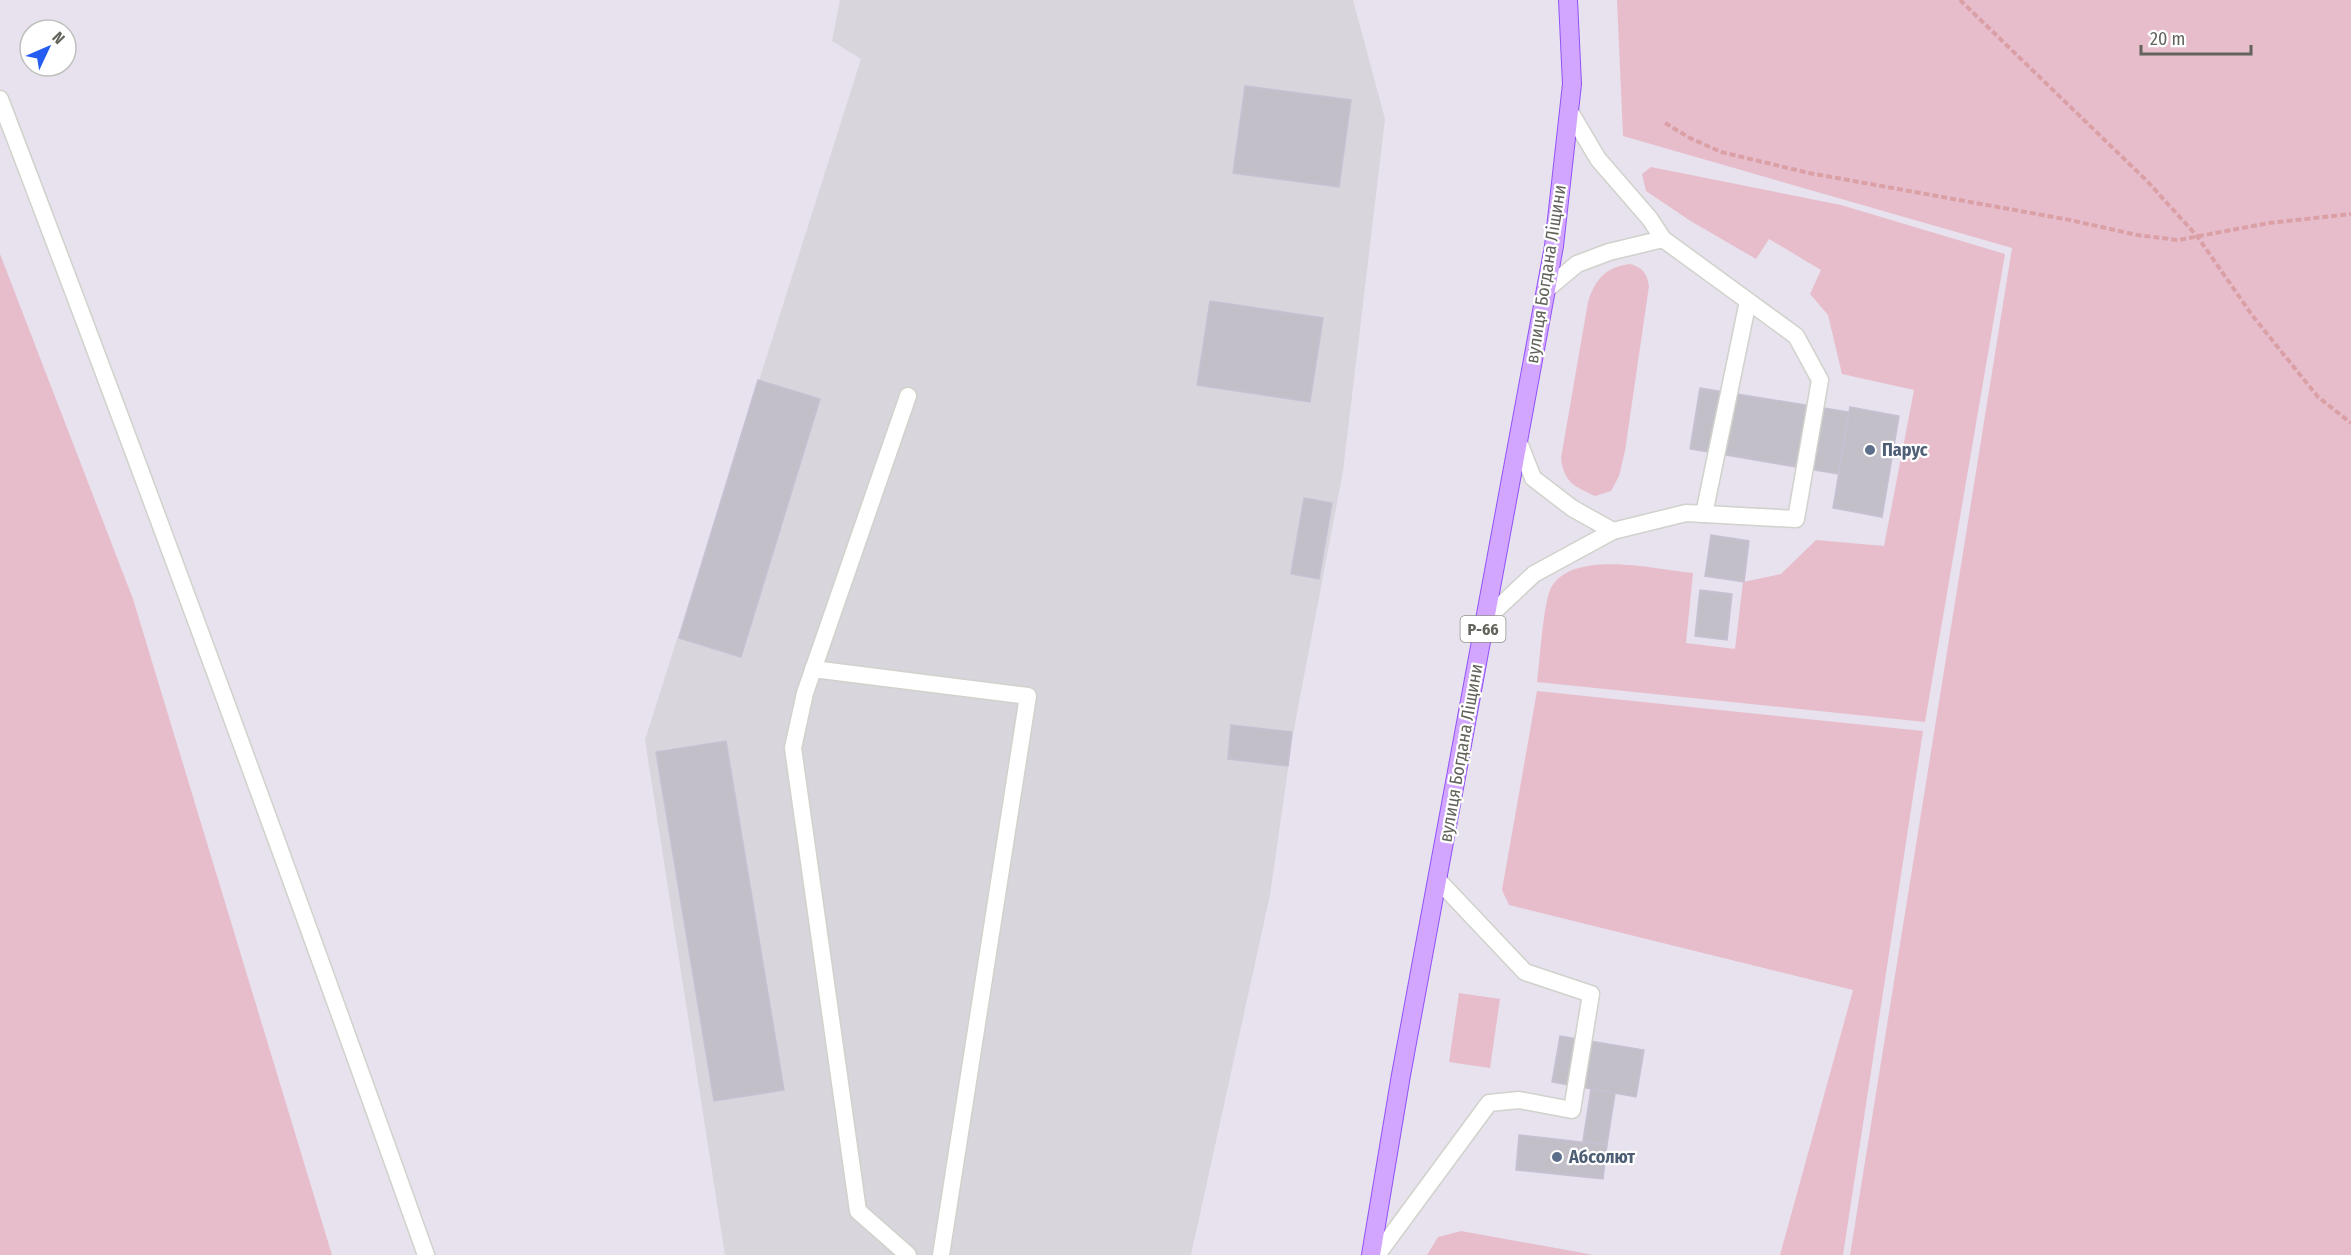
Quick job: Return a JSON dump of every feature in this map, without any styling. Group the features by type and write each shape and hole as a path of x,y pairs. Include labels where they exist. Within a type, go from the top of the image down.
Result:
{"main road":[{"name":"вулиця Богдана Ліщини","path":"1371,1255 1437,879 1554,246 1572,84 1568,0"}],"lane":[{"path":"0,99 133,448 297,893 426,1255"},
{"path":"1485,620 1534,574 1613,531 1686,513 1796,519 1820,380 1796,336 1663,239 1650,219 1598,159 1569,110"},
{"path":"1547,289 1577,264 1609,252 1663,239"},
{"path":"1704,514 1748,301"},
{"path":"908,396 813,669 793,748 858,1211 908,1255"},
{"path":"1518,440 1533,478 1572,508 1613,531"},
{"path":"813,669 1028,696 941,1255"},
{"path":"1377,1255 1489,1103 1519,1100 1572,1110 1591,994 1525,972 1437,879"}],"path":[{"path":"1960,0 2080,113 2197,236 2252,315 2318,397 2351,423"},
{"path":"1665,123 1690,138 1721,152 1809,173 2070,220 2137,235 2178,240 2269,223 2351,214"}],"shaded area":[{"path":"840,0 1353,0 1385,119 1343,471 1293,734 1270,895 1191,1255 725,1255 645,740 861,59 832,41"},
{"path":"1617,0 2351,0 2351,1255 1850,1255 2012,248 1623,136"},
{"path":"1651,167 1841,205 2005,254 1925,722 1537,682 1549,593 1552,586 1563,575 1579,568 1618,564 1693,573 1686,643 1735,649 1743,582 1781,574 1816,540 1884,546 1914,390 1842,374 1828,315 1810,294 1821,270 1769,239 1756,259 1689,220 1646,191 1642,174"},
{"path":"0,254 133,599 332,1255 0,1255"},
{"path":"1630,264 1644,272 1649,286 1625,451 1619,476 1611,491 1595,496 1571,483 1562,466 1561,458 1588,302 1594,287 1608,271"},
{"path":"1537,691 1923,731 1843,1255 1780,1255 1853,990 1509,905 1502,890"},
{"path":"1459,993 1500,999 1490,1068 1449,1062"},
{"path":"1461,1231 1594,1255 1427,1255 1438,1237"}],"building":[{"path":"1245,86 1351,100 1339,187 1233,173"},
{"path":"1210,301 1323,318 1310,402 1197,385"},
{"path":"758,380 820,399 741,657 679,638"},
{"path":"1700,388 1849,412 1838,474 1690,449"},
{"path":"1850,407 1899,416 1882,517 1833,508"},
{"path":"1304,498 1332,503 1319,579 1291,574"},
{"path":"1711,535 1749,541 1744,582 1705,576"},
{"path":"1700,590 1732,594 1727,640 1695,636"},
{"path":"1231,725 1292,732 1288,766 1228,759"},
{"path":"726,741 784,1090 714,1101 656,752"},
{"path":"1560,1036 1644,1050 1636,1097 1552,1082"},
{"path":"1591,1089 1615,1093 1607,1145 1583,1141"},
{"path":"1519,1135 1607,1145 1603,1179 1516,1170"}],"place":[{"name":"Парус","path":"1870,450"},
{"name":"Абсолют","path":"1557,1157"}]}
